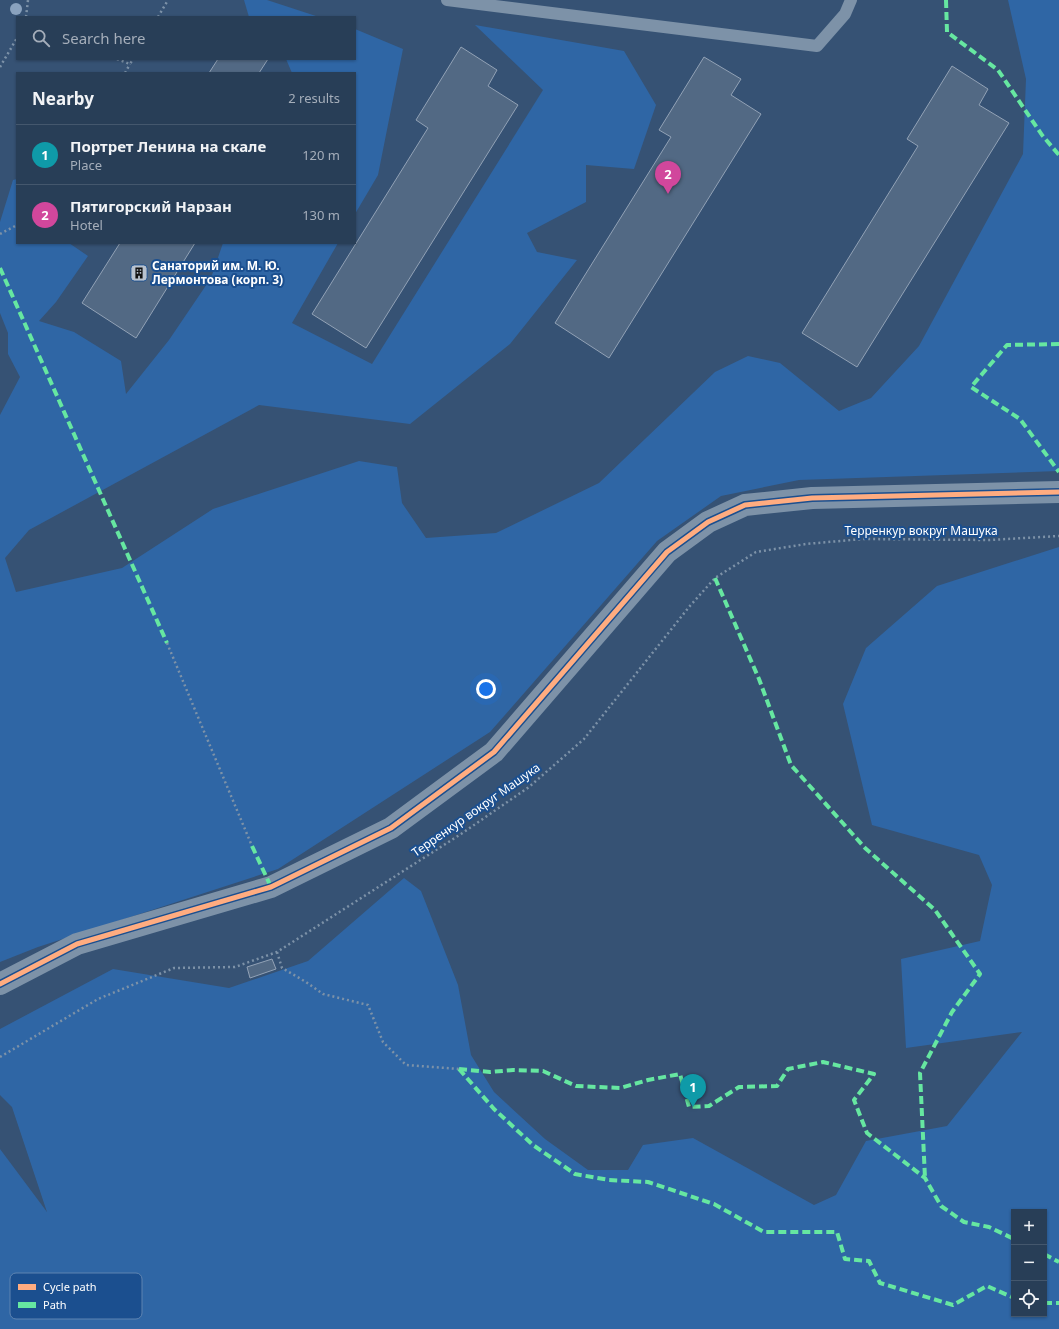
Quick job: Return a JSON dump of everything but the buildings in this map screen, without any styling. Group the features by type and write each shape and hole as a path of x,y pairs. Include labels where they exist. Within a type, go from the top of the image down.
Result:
{"street":[{"path":"0,984 77,944 271,887 391,828 494,752 667,552 708,522 720,516 745,505 812,498 1059,492"}],"lane":[{"path":"447,0 816,46 845,14 851,0"}],"path":[{"path":"26,16 28,0"},
{"path":"159,16 168,0"},
{"path":"0,67 16,40"},
{"path":"120,60 130,64"},
{"path":"126,72 132,60"},
{"path":"0,234 16,226"},
{"path":"167,643 252,846"},
{"path":"277,952 282,968 323,994 368,1005 383,1042 406,1066 459,1068"}],"shaded area":[{"path":"244,0 267,0 316,16 249,16"},
{"path":"1008,0 1059,0 1059,471 799,480 721,496 657,541 490,732 278,869 38,947 0,962 0,415 20,377 8,354 8,333 0,313 0,222 13,180 16,179 16,244 70,244 88,256 56,302 39,321 74,332 121,361 126,394 169,340 211,278 223,244 337,244 292,323 372,364 543,90 475,25 624,51 656,105 634,169 586,165 586,202 527,233 537,252 577,260 510,344 410,424 259,405 29,530 5,558 16,592 122,568 213,509 359,461 397,467 402,503 426,538 496,533 599,483 715,372 748,356 780,363 839,411 871,398 919,346 1023,154 1026,79"},
{"path":"356,29 403,49 378,175 356,212 356,72 292,72 286,60 356,60"},
{"path":"1059,547 1059,1329 0,1329 0,1149 47,1212 12,1107 0,1095 0,1029 113,969 229,988 308,961 404,878 421,891 458,985 471,1055 494,1092 545,1139 588,1170 628,1170 643,1145 693,1138 814,1205 836,1195 866,1141 947,1126 1022,1032 906,1048 901,959 980,941 992,885 979,855 872,825 843,704 866,648 937,586"}],"marked path":[{"path":"946,0 947,32 998,70 1042,135 1059,155"},
{"path":"0,268 167,643"},
{"path":"1059,344 1007,345 971,387 1020,419 1059,472"},
{"path":"715,578 759,679 791,765 865,848 935,910 980,974 952,1012 920,1073 925,1178"},
{"path":"252,846 271,887"},
{"path":"459,1069 490,1072 513,1070 543,1071 576,1086 620,1088 648,1080 680,1074 689,1107 709,1106 739,1087 777,1086 788,1069 823,1062 874,1074 854,1100 867,1133 925,1178 941,1206 964,1222 989,1227 1011,1238"},
{"path":"459,1069 494,1109 533,1145 575,1174 609,1180 648,1182 714,1204 764,1232 837,1232 845,1259 869,1261 880,1283 953,1305 987,1286 1011,1297"},
{"path":"1047,1256 1059,1262"},
{"path":"1047,1303 1059,1303"}],"cycle path":[{"path":"0,984 77,944 271,887 391,828 494,752 667,552 708,522 745,505 812,498 1059,492"}],"place":[{"name":"Пятигорский Нарзан","path":"668,194"},
{"name":"Санаторий им. М. Ю. Лермонтова (корп. 3)","path":"139,273"},
{"name":"Портрет Ленина на скале","path":"693,1107"}]}
